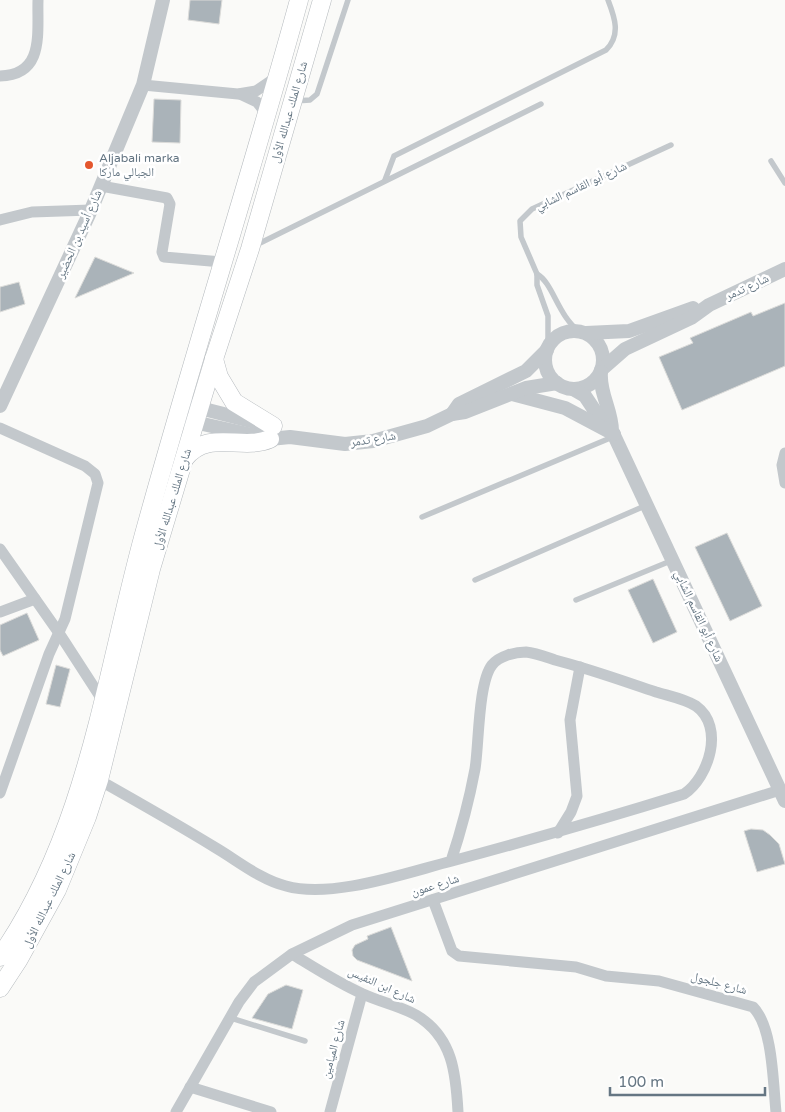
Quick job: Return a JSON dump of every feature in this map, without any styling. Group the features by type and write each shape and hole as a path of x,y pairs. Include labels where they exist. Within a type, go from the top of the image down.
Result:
{"main road":[{"name":"شارع الملك عبدالله الأول","path":"0,957 25,918 48,874 74,811 92,777 102,701 136,564 178,410 299,0"},
{"name":"شارع الملك عبدالله الأول","path":"0,988 24,951 57,890 73,854 92,777 151,569 214,360 250,249 322,0"},
{"path":"184,459 199,446 211,442 258,443 272,432 234,402 223,386 214,360"}],"street":[{"path":"0,76 12,76 29,66 33,59 36,47 38,0"},
{"name":"شارع أسيد بن الحضير","path":"0,406 91,210 143,85 163,0"},
{"path":"143,85 238,94 256,91 278,76"},
{"path":"238,94 257,102 266,115"},
{"path":"101,186 163,196 169,200 162,252 164,256 222,262"},
{"path":"0,220 32,212 91,210"},
{"name":"شارع تدمر","path":"601,371 625,349 691,318 709,305 785,269"},
{"name":"شارع تدمر","path":"583,332 628,331 690,309 709,305"},
{"path":"583,332 599,345 603,362 601,371 589,385 573,389 557,384 547,371 545,362 548,348 561,334 583,332"},
{"name":"شارع تدمر","path":"452,414 459,404 526,371 548,348"},
{"name":"شارع أبو القاسم الشابي","path":"601,371 601,388 610,411 614,434 783,796"},
{"name":"شارع تدمر","path":"178,410 290,437 345,444 373,441 427,426 452,414 465,412 534,386 557,384"},
{"name":"شارع أبو القاسم الشابي","path":"573,389 585,396 603,424 614,434"},
{"path":"512,394 565,408 614,434"},
{"path":"0,428 85,466 92,471 97,479 98,488 67,612 48,654 0,794"},
{"path":"785,453 782,465 785,483"},
{"path":"0,549 59,633 102,701"},
{"path":"0,612 35,599"},
{"path":"92,777 158,813 264,877 284,886 322,890 384,879 558,833 684,794 695,787 710,756 711,734 709,721 694,705 580,667 527,652 503,656 492,665 483,693 474,769 461,830 450,861"},
{"path":"558,833 571,812 577,796 570,720 580,667"},
{"name":"شارع عمون","path":"176,1112 254,982 292,954 352,925 783,796"},
{"name":"شارع جلجول","path":"433,900 452,951 459,956 576,967 606,976 659,982 744,1003 759,1013 766,1030 776,1112"},
{"name":"شارع ابن النفيس","path":"292,954 362,994 415,1015 442,1038 451,1056 456,1078 458,1112"},
{"name":"شارع الميامين","path":"330,1112 362,994"},
{"path":"190,1088 271,1112"}],"lane":[{"path":"293,101 310,100 317,94 348,0"},
{"path":"385,180 394,156 606,50 612,44 615,35 615,16 608,0"},
{"path":"250,249 385,180 541,104"},
{"name":"شارع أبو القاسم الشابي","path":"548,348 549,323 537,284 537,274 521,238 520,221 525,214 671,145"},
{"path":"772,161 785,183"},
{"name":"شارع أبو القاسم الشابي","path":"537,274 545,281 564,317 583,332"},
{"path":"422,517 614,434"},
{"path":"475,580 647,505"},
{"path":"576,600 673,560"},
{"path":"231,1018 306,1041"}],"building":[{"path":"190,0 222,0 219,24 188,20"},
{"path":"154,99 181,100 180,143 152,142"},
{"path":"95,257 134,273 75,298"},
{"path":"19,282 25,304 0,312 0,287"},
{"path":"785,303 785,366 682,410 659,357 693,343 690,338 751,312 753,316"},
{"path":"727,533 762,606 730,621 695,547"},
{"path":"653,579 677,632 653,643 628,590"},
{"path":"27,613 39,640 3,656 0,650 0,625"},
{"path":"56,665 70,669 60,707 46,704"},
{"path":"751,829 763,830 779,844 785,864 757,872 744,831"},
{"path":"391,927 412,981 357,960 353,956 352,950 355,945 368,939 367,936"},
{"path":"286,985 303,990 292,1029 252,1018 268,994"}],"place":[{"name":"Aljabali marka الجبالي ماركا","path":"89,165"}]}
